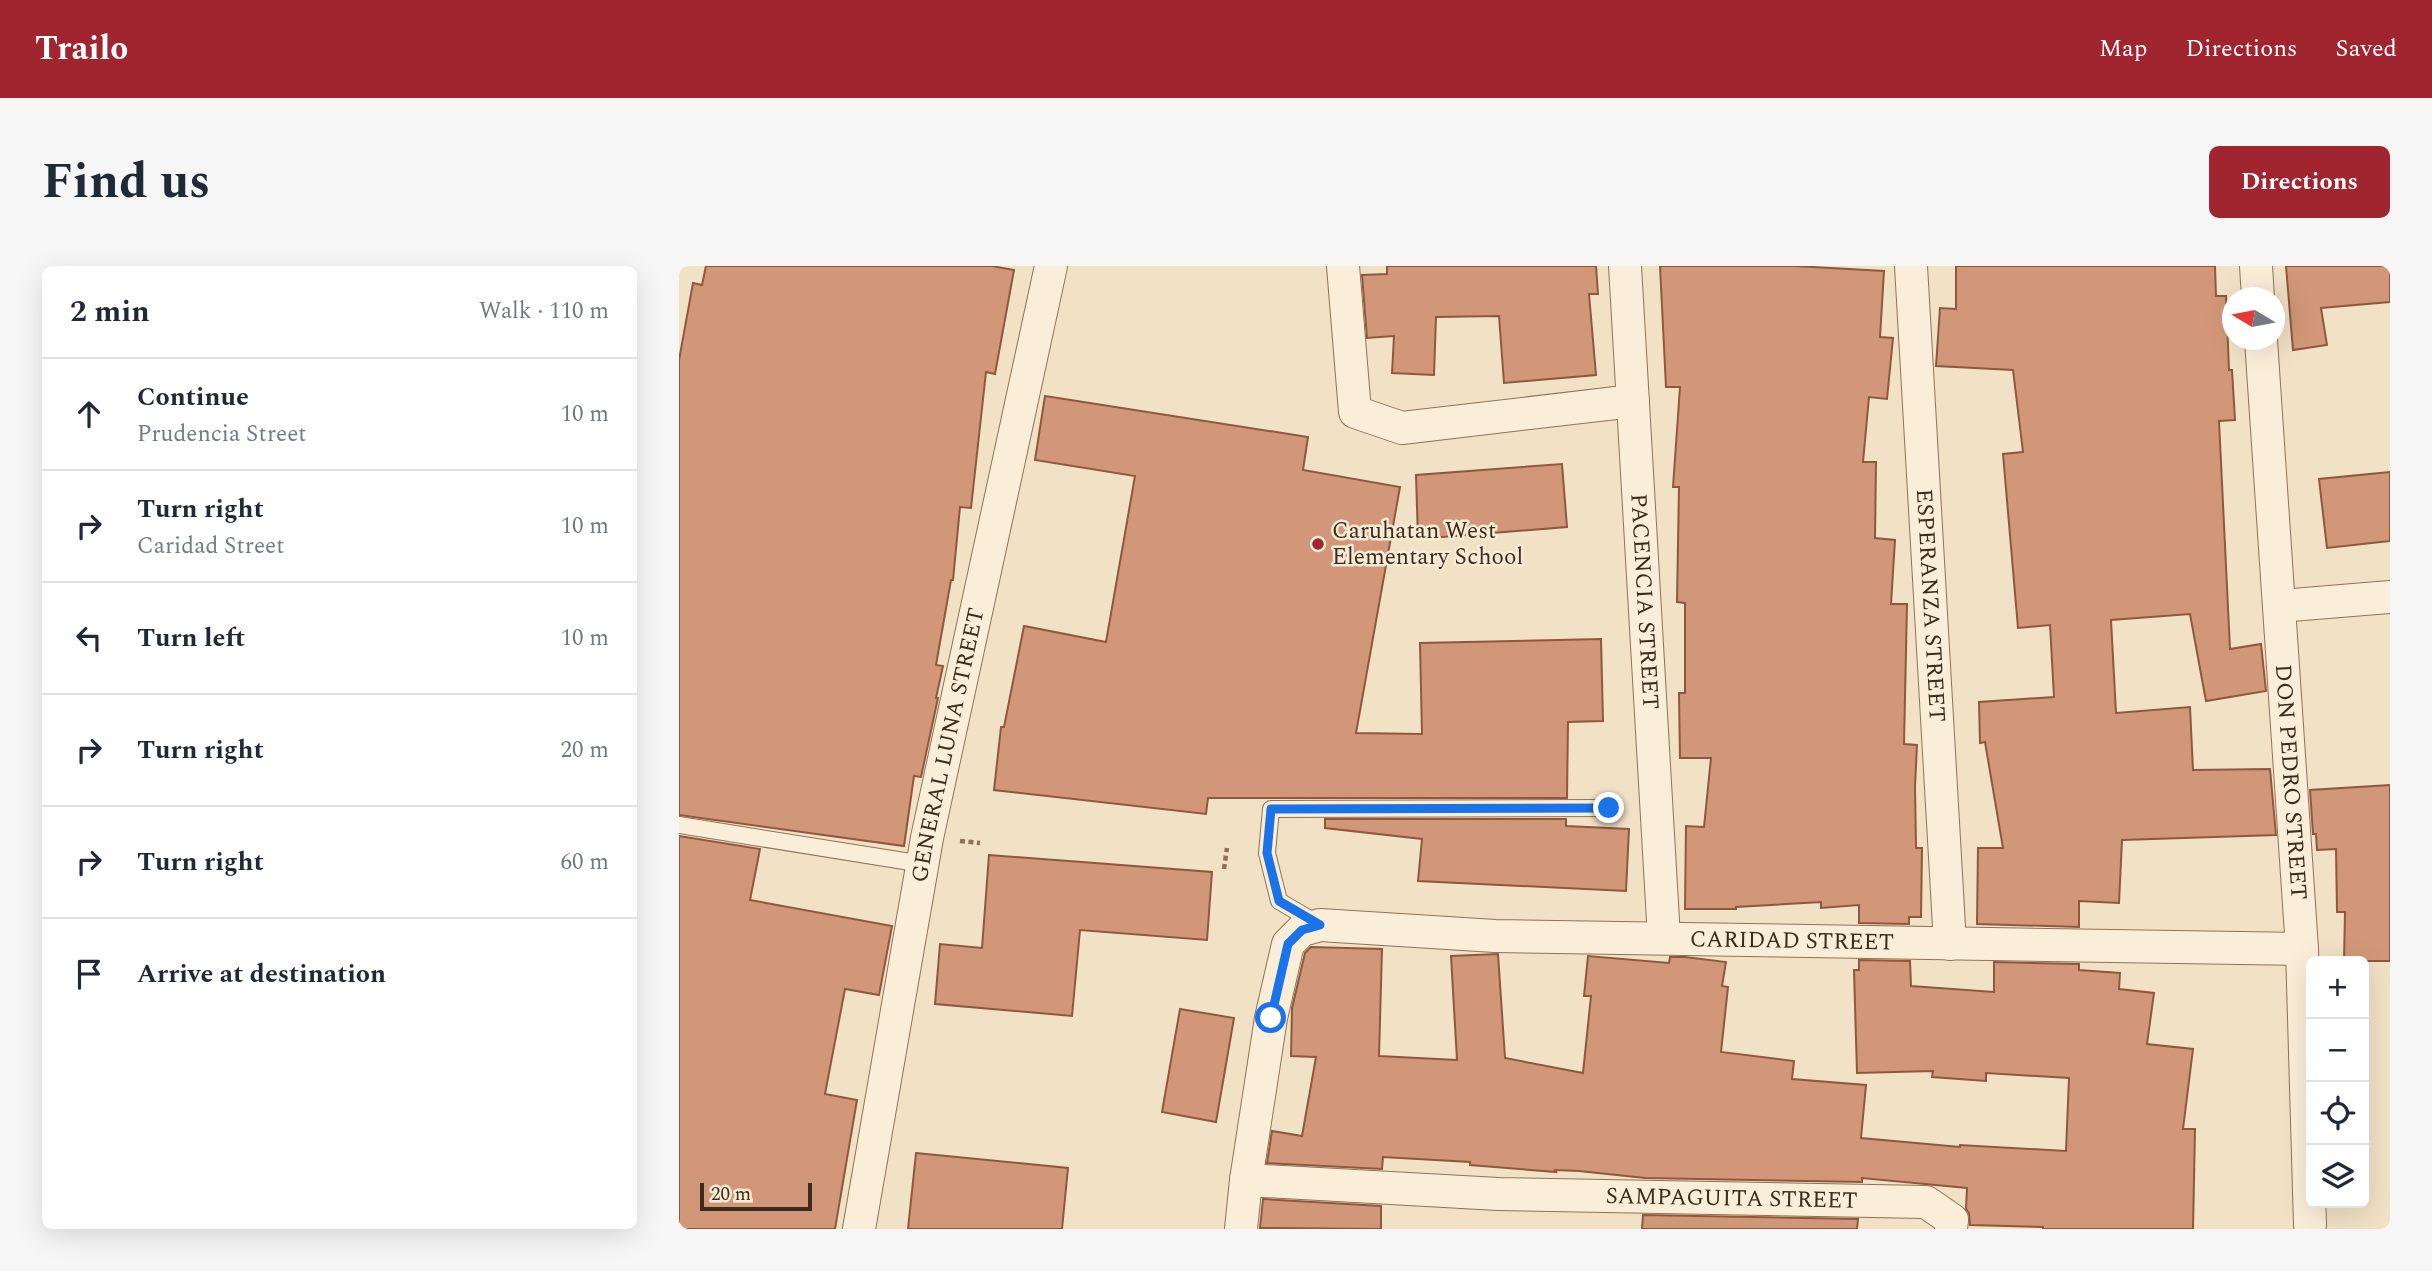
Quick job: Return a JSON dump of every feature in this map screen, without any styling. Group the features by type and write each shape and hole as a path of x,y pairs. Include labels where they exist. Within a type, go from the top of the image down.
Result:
{"street":[{"name":"GENERAL LUNA STREET","path":"859,1229 923,864 1051,266"},
{"path":"1343,266 1355,412 1402,428 1633,401"},
{"name":"PACENCIA STREET","path":"1625,266 1664,938"},
{"name":"ESPERANZA STREET","path":"1911,266 1950,944"},
{"path":"2256,266 2257,287"},
{"name":"DON PEDRO STREET","path":"2262,350 2302,949 2311,1227"},
{"path":"2279,606 2390,597"},
{"path":"1241,1229 1271,1018 1288,944 1302,930 1320,925"},
{"name":"CARIDAD STREET","path":"1320,925 1495,936 2302,949"},
{"name":"SAMPAGUITA STREET","path":"1246,1180 1498,1194 1926,1202 1952,1220 1951,1229"}],"lane":[{"path":"1320,925 1279,901 1267,853 1271,809 1609,808"},
{"path":"679,825 923,864"}],"path":[{"path":"964,842 980,843"},
{"path":"1224,869 1227,848"}],"building":[{"path":"706,266 992,266 1014,270 995,374 986,372 971,508 960,507 953,580 936,665 943,666 938,698 921,777 914,776 904,846 679,815 679,360 693,283 702,285"},
{"path":"1387,266 1596,266 1598,294 1589,294 1596,375 1504,383 1499,316 1436,317 1434,375 1392,373 1394,336 1367,338 1362,275 1387,274"},
{"path":"1660,266 1795,266 1884,271 1880,337 1893,338 1887,399 1869,397 1863,462 1876,462 1875,538 1895,540 1891,604 1907,604 1904,744 1917,745 1916,848 1922,848 1921,917 1909,917 1909,924 1859,923 1859,905 1821,908 1821,902 1736,909 1685,909 1686,826 1704,827 1711,758 1680,758 1679,693 1685,693 1685,603 1677,602 1679,487 1673,487 1680,387 1666,387"},
{"path":"1956,266 2215,266 2216,296 2222,296 2222,350 2228,350 2229,370 2232,370 2235,420 2219,421 2230,649 2261,644 2266,691 2206,701 2190,614 2111,620 2116,713 2190,707 2193,770 2270,769 2276,835 2122,840 2119,903 2079,901 2079,927 1977,924 1978,848 2003,848 1985,742 1980,743 1979,702 2054,697 2050,625 2018,628 2003,454 2023,452 2013,370 1936,366 1940,308 1956,309"},
{"path":"2286,266 2390,266 2390,302 2321,308 2327,345 2293,350"},
{"path":"1045,396 1308,437 1303,470 1400,487 1356,733 1422,734 1420,643 1601,639 1603,721 1568,722 1567,798 1208,798 1206,814 994,790 1001,727 1004,727 1024,626 1106,642 1135,476 1035,460"},
{"path":"1562,464 1567,527 1418,539 1416,475"},
{"path":"2390,472 2390,541 2327,548 2319,479"},
{"path":"2390,785 2390,961 2369,961 2369,956 2344,956 2345,912 2337,912 2336,849 2317,850 2316,834 2313,834 2310,790"},
{"path":"1325,819 1566,819 1566,826 1629,829 1626,891 1418,881 1422,839 1325,828"},
{"path":"679,836 760,849 750,900 892,926 879,995 845,989 825,1094 857,1100 835,1229 679,1229"},
{"path":"989,855 1212,872 1207,940 1080,930 1072,1016 935,1004 940,944 982,948"},
{"path":"1311,947 1382,949 1379,1056 1457,1060 1451,956 1498,954 1505,1058 1583,1073 1591,996 1584,996 1588,956 1669,963 1670,957 1726,962 1722,986 1728,987 1721,1052 1794,1061 1792,1079 1866,1085 1861,1138 1960,1147 2066,1151 2069,1078 1986,1073 1986,1081 1932,1077 1933,1071 1857,1073 1854,970 1859,970 1859,960 1910,961 1911,986 1994,992 1994,962 2079,964 2079,970 2120,973 2119,989 2154,993 2147,1044 2193,1049 2183,1129 2195,1129 2193,1229 2043,1229 1970,1225 1966,1209 1967,1188 1862,1178 1862,1182 1645,1178 1383,1157 1382,1169 1267,1163 1272,1131 1302,1136 1316,1057 1291,1056 1292,1008 1305,953"},
{"path":"1180,1009 1234,1018 1216,1122 1162,1112"},
{"path":"916,1153 1068,1168 1062,1229 908,1229"},
{"path":"1263,1199 1381,1206 1381,1229 1260,1228"},
{"path":"1643,1215 1858,1219 1857,1229 1642,1229"}],"place":[{"name":"Caruhatan West Elementary School","path":"1318,544"}],"route":[{"path":"1271,1018 1288,944 1302,930 1320,925 1279,901 1267,853 1271,809 1609,808"}]}
